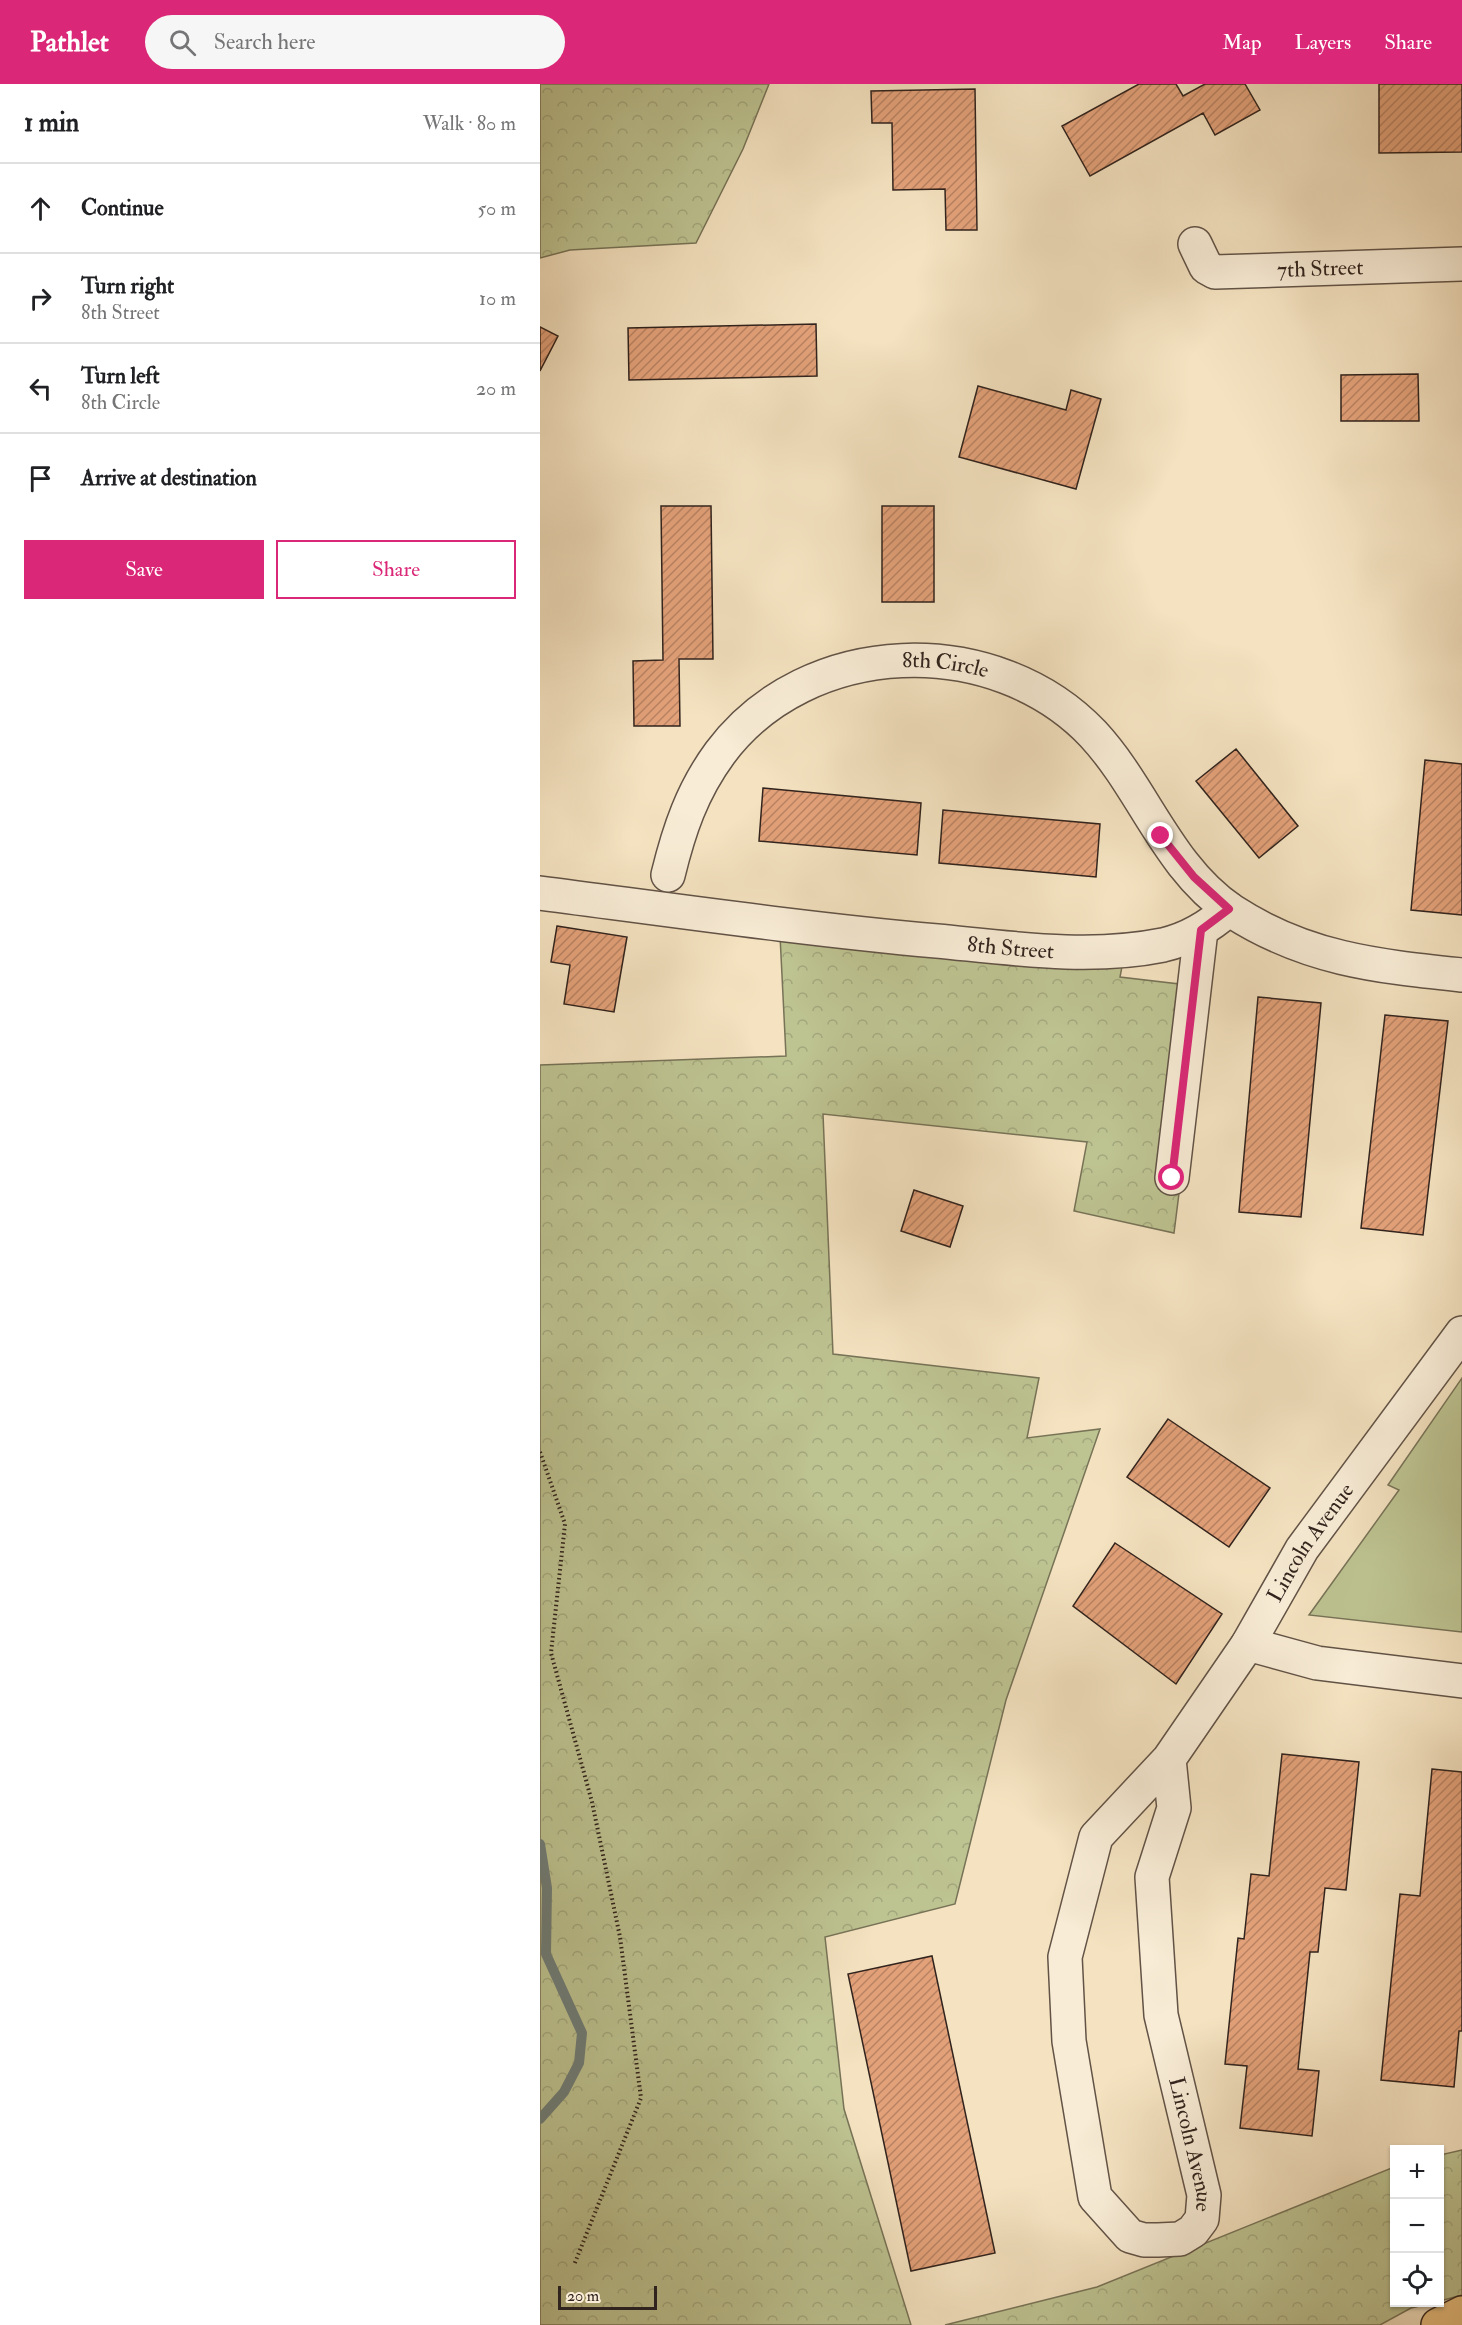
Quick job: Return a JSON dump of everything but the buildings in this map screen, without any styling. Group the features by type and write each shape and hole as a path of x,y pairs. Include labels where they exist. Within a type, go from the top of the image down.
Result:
{"highway":[{"path":"1438,2325 1462,2313"}],"street":[{"name":"7th Street","path":"1195,244 1206,267 1215,272 1462,264"},
{"name":"8th Circle","path":"668,875 678,832 697,788 722,751 760,713 798,688 842,670 889,660 934,659 989,670 1022,682 1056,703 1092,734 1121,769 1161,836 1194,877 1229,909"},
{"name":"8th Street","path":"540,893 842,932 1018,949 1112,952 1163,945 1184,939 1201,930 1229,909"},
{"path":"1229,909 1274,936 1333,957 1462,975"},
{"path":"1172,1178 1201,930"},
{"name":"Lincoln Avenue","path":"1169,1759 1174,1808 1152,1877 1161,2015 1204,2196 1202,2219 1193,2231 1179,2239 1144,2240 1130,2236 1095,2197 1069,2041 1065,1957 1096,1837 1169,1759 1248,1644 1302,1549 1462,1333"},
{"path":"1248,1644 1317,1663 1462,1681"}],"path":[{"path":"540,1452 565,1524 551,1653 592,1802 618,1926 641,2098 574,2265"}],"green space":[{"path":"540,84 769,84 743,149 696,243 570,250 540,258"},
{"path":"779,915 1124,956 1120,977 1205,987 1174,1233 1074,1211 1087,1142 823,1114 833,1354 1039,1378 1027,1438 1100,1429 1006,1700 955,1904 825,1937 844,2109 911,2325 540,2325 540,1065 786,1056"},
{"path":"1462,1378 1462,1632 1309,1615 1399,1490 1388,1485"},
{"path":"1462,2150 1462,2295 1444,2300 1444,2199 1444,2154"},
{"path":"1390,2169 1390,2307 1415,2307 1380,2325 945,2325 1097,2287"}],"waterway":[{"path":"540,1844 547,1888 546,1954 582,2033 579,2063 564,2092 540,2119"}],"route":[{"path":"1161,836 1194,877 1229,909 1213,924 1201,930 1172,1178"}]}
